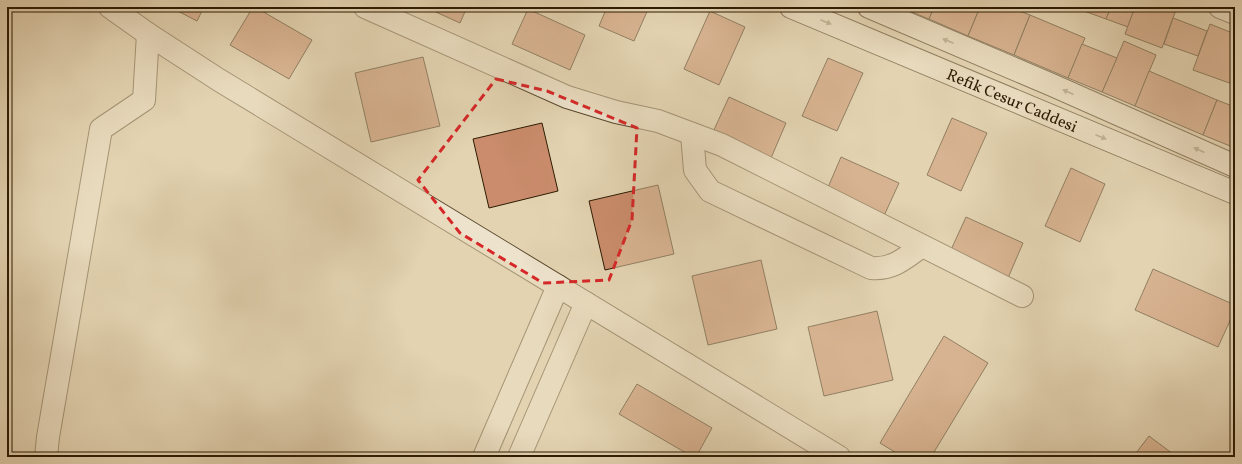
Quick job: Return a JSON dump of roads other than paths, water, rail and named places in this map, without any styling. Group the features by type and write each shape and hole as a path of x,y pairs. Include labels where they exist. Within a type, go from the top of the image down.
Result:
{"street":[{"path":"110,7 148,34 232,88 839,457"},
{"path":"365,7 567,97 616,112 658,121 722,145 1022,296"},
{"name":"Refik Cesur Caddesi","path":"790,7 1235,193"},
{"name":"Refik Cesur Caddesi","path":"869,7 1052,85 1235,166"},
{"path":"1220,7 1235,13"},
{"path":"46,457 48,437 101,129 144,100 148,34"},
{"path":"692,134 695,170 710,192 871,268 882,269 896,264 922,246"},
{"path":"484,457 558,286"},
{"path":"519,457 586,303"}]}
